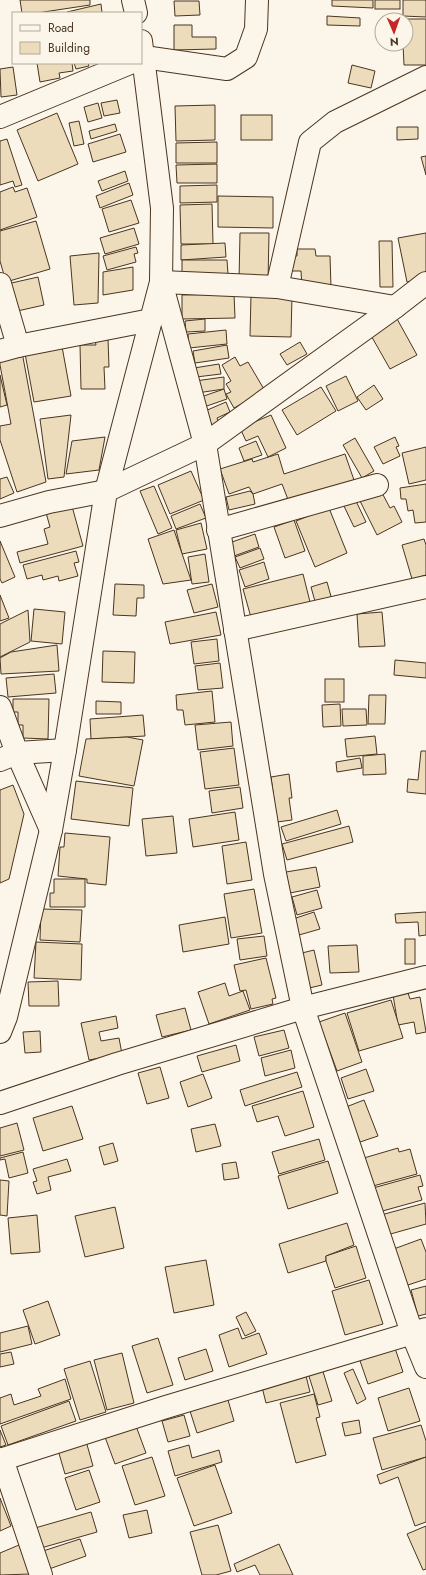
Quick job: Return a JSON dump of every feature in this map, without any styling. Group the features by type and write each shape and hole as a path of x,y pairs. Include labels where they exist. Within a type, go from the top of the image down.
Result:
{"street":[{"path":"133,0 136,12"},
{"path":"142,55 227,69 246,57 256,29 257,0"},
{"path":"0,117 119,64"},
{"path":"0,1032 6,1017 51,830 106,492 161,282 162,208 140,64"},
{"path":"277,287 310,142 335,122 426,77"},
{"path":"161,282 277,287 395,307"},
{"path":"161,282 205,444 275,874 303,1008 419,1331 426,1367"},
{"path":"0,516 49,502 106,492 205,444 426,283"},
{"path":"0,284 9,348 151,320"},
{"path":"218,530 377,484"},
{"path":"235,630 426,587"},
{"path":"0,707 8,756 51,830"},
{"path":"8,756 65,750"},
{"path":"0,1103 117,1064 303,1008 426,977"},
{"path":"41,1575 1,1460 419,1331"}],"building":[{"path":"20,0 90,0 90,5 44,12 22,12"},
{"path":"332,0 373,0 373,8 332,6"},
{"path":"375,0 400,0 400,9 375,9"},
{"path":"403,0 426,0 426,17 414,16 414,12 403,12"},
{"path":"174,1 199,1 200,15 175,16"},
{"path":"101,4 102,12 67,12"},
{"path":"327,16 360,18 360,26 327,25"},
{"path":"414,19 426,19 426,65 404,65 403,52 414,52"},
{"path":"174,25 192,25 192,37 216,37 216,49 174,50"},
{"path":"37,64 72,64 73,71 59,73 60,78 40,82"},
{"path":"74,64 88,64 89,66 76,69"},
{"path":"352,65 375,71 371,88 348,83"},
{"path":"13,67 17,95 1,97 0,69"},
{"path":"117,100 120,113 104,116 101,103"},
{"path":"98,103 102,118 88,122 84,107"},
{"path":"215,105 215,140 176,141 175,106"},
{"path":"57,113 78,164 38,181 17,130"},
{"path":"241,115 272,115 272,140 241,140"},
{"path":"79,121 84,144 74,146 69,123"},
{"path":"115,124 117,131 91,139 89,131"},
{"path":"397,127 418,127 418,139 397,140"},
{"path":"120,134 126,152 93,162 88,144"},
{"path":"7,139 22,185 15,187 13,181 0,185 0,141"},
{"path":"217,142 217,163 176,163 176,143"},
{"path":"426,156 426,175 421,157"},
{"path":"217,164 217,183 177,183 176,165"},
{"path":"125,171 128,181 102,191 98,181"},
{"path":"129,183 133,195 100,208 96,196"},
{"path":"217,185 217,202 180,203 180,186"},
{"path":"13,187 15,192 27,188 37,217 0,230 0,192"},
{"path":"218,196 273,197 273,228 218,227"},
{"path":"131,200 139,223 109,232 102,209"},
{"path":"212,204 213,244 181,244 180,205"},
{"path":"36,221 50,269 6,282 0,261 0,231"},
{"path":"134,228 139,244 105,254 100,238"},
{"path":"240,233 269,233 268,283 239,282"},
{"path":"426,233 426,273 421,279 407,282 398,238"},
{"path":"379,241 392,241 393,287 380,287"},
{"path":"225,243 226,257 181,260 181,245"},
{"path":"136,247 138,253 134,254 136,262 107,270 103,256"},
{"path":"297,249 315,249 316,256 330,256 331,288 302,288 301,271 289,271 289,256 297,256"},
{"path":"99,253 98,303 74,305 70,256"},
{"path":"182,260 227,260 228,274 182,275"},
{"path":"133,267 133,290 103,295 103,272"},
{"path":"38,277 44,305 13,312 7,284"},
{"path":"234,294 235,318 182,319 182,295"},
{"path":"251,295 292,296 291,337 250,336"},
{"path":"396,317 417,355 390,369 369,332"},
{"path":"205,319 205,331 186,332 185,321"},
{"path":"226,330 227,344 189,348 188,334"},
{"path":"108,339 109,367 104,367 105,389 81,389 80,345 96,345 95,340"},
{"path":"61,341 71,396 34,402 24,348"},
{"path":"300,342 307,354 287,365 280,354"},
{"path":"227,345 229,358 195,363 193,351"},
{"path":"22,352 46,482 17,492 0,440 0,426 11,424 0,365 0,356"},
{"path":"235,357 240,366 248,362 265,391 234,408 226,394 231,392 226,384 231,381 222,365"},
{"path":"219,364 221,374 196,377 194,368"},
{"path":"0,375 7,405 0,407"},
{"path":"346,376 358,401 338,411 326,386"},
{"path":"224,377 224,389 197,393 195,381"},
{"path":"374,385 383,399 366,410 357,397"},
{"path":"321,387 336,411 297,435 282,410"},
{"path":"224,389 227,399 201,408 198,398"},
{"path":"226,402 230,412 217,418 219,423 205,429 198,414"},
{"path":"71,415 64,477 48,479 40,419"},
{"path":"271,415 286,448 268,457 258,436 246,441 240,428"},
{"path":"105,437 99,470 66,474 72,441"},
{"path":"395,437 399,446 396,447 400,456 383,464 374,447"},
{"path":"355,438 374,471 362,478 343,445"},
{"path":"256,441 262,455 244,461 239,448"},
{"path":"426,447 426,480 409,484 402,453"},
{"path":"278,454 284,474 345,454 354,480 289,502 282,484 253,494 249,487 229,494 220,469 252,459 253,462"},
{"path":"191,471 204,500 170,514 158,485"},
{"path":"7,477 14,493 0,499 0,479"},
{"path":"426,484 426,522 415,523 413,510 408,511 406,499 401,499 400,488"},
{"path":"154,486 172,528 158,534 140,491"},
{"path":"250,491 253,494 255,504 229,510 226,497"},
{"path":"381,491 390,508 394,506 402,522 377,535 360,501"},
{"path":"70,499 83,546 20,563 17,552 48,544 44,529 50,527 45,509"},
{"path":"355,499 366,522 354,527 343,504"},
{"path":"200,504 206,518 176,529 171,516"},
{"path":"329,508 347,553 315,567 296,521"},
{"path":"294,520 305,551 285,558 274,527"},
{"path":"201,523 207,549 182,554 176,530"},
{"path":"174,530 191,580 163,584 148,539"},
{"path":"255,534 259,547 234,556 229,543"},
{"path":"424,539 426,545 426,575 412,579 402,545"},
{"path":"0,541 15,577 2,583 0,579"},
{"path":"260,548 264,559 240,568 235,557"},
{"path":"76,551 79,562 74,563 78,576 59,581 58,576 43,580 42,575 27,579 23,565"},
{"path":"205,554 209,582 192,584 188,557"},
{"path":"264,562 269,579 245,587 239,570"},
{"path":"303,574 311,606 252,621 243,589"},
{"path":"327,582 332,600 316,605 311,587"},
{"path":"115,584 144,585 144,598 137,598 136,616 113,615"},
{"path":"212,584 218,607 194,613 187,590"},
{"path":"0,595 9,618 0,621"},
{"path":"34,609 65,612 62,644 31,641"},
{"path":"28,610 30,642 0,657 0,624"},
{"path":"216,612 221,635 170,644 165,622"},
{"path":"382,612 385,646 359,647 357,614"},
{"path":"217,639 219,661 194,664 191,642"},
{"path":"57,645 59,671 1,674 0,658 11,652"},
{"path":"103,651 135,652 134,683 102,682"},
{"path":"395,660 426,663 426,678 394,675"},
{"path":"220,663 223,688 198,690 195,666"},
{"path":"54,674 56,693 8,697 6,678"},
{"path":"325,679 344,679 344,702 325,702"},
{"path":"212,691 215,722 185,725 183,710 177,710 176,695"},
{"path":"369,695 386,695 385,724 368,724"},
{"path":"13,699 49,699 48,739 23,738 23,725 18,725 18,712 13,712"},
{"path":"96,701 121,702 121,714 96,714"},
{"path":"340,704 341,726 323,727 322,705"},
{"path":"342,709 366,709 367,725 343,726"},
{"path":"143,715 145,736 91,739 90,719"},
{"path":"231,722 233,746 198,750 195,725"},
{"path":"375,736 377,754 347,757 345,739"},
{"path":"127,737 143,740 134,786 79,776 86,739"},
{"path":"234,748 239,785 205,789 200,752"},
{"path":"421,751 426,751 426,794 407,792 408,779 418,780"},
{"path":"385,754 386,774 363,775 363,756"},
{"path":"360,758 362,768 337,772 336,762"},
{"path":"289,774 292,798 289,798 292,820 277,822 271,777"},
{"path":"76,781 133,788 129,826 71,819"},
{"path":"13,785 24,814 9,879 0,883 0,790"},
{"path":"240,787 243,808 212,813 209,791"},
{"path":"337,810 341,824 286,841 281,827"},
{"path":"235,812 239,840 193,847 189,819"},
{"path":"173,816 177,853 146,856 142,819"},
{"path":"349,826 353,842 287,860 282,844"},
{"path":"65,833 110,837 106,885 87,883 87,879 58,876 60,847 64,847"},
{"path":"246,842 252,880 227,884 222,846"},
{"path":"316,867 320,887 290,893 286,872"},
{"path":"54,879 85,879 85,907 50,907 50,893 54,893"},
{"path":"254,889 262,933 231,938 224,894"},
{"path":"317,890 322,908 297,915 292,897"},
{"path":"41,909 82,910 80,942 40,940"},
{"path":"314,912 320,929 299,935 293,919"},
{"path":"426,912 426,935 419,936 418,922 396,923 395,914"},
{"path":"225,917 229,944 183,952 179,925"},
{"path":"264,936 267,956 240,960 237,939"},
{"path":"405,939 415,939 415,964 405,964"},
{"path":"36,942 82,944 81,980 34,978"},
{"path":"357,945 359,972 330,973 328,946"},
{"path":"314,950 322,985 305,989 298,954"},
{"path":"266,958 276,998 272,999 273,1004 251,1009 246,990 240,991 234,965"},
{"path":"58,981 59,1006 29,1006 28,982"},
{"path":"225,983 229,996 243,991 250,1010 209,1024 198,992"},
{"path":"408,993 410,999 420,997 426,1032 416,1034 414,1022 398,1025 393,995"},
{"path":"391,1000 403,1038 359,1051 347,1013"},
{"path":"185,1008 191,1030 162,1037 156,1015"},
{"path":"345,1013 362,1062 337,1071 319,1022"},
{"path":"116,1016 118,1028 99,1032 101,1041 119,1038 122,1054 89,1060 81,1023"},
{"path":"284,1030 289,1048 259,1056 254,1037"},
{"path":"40,1031 41,1052 25,1053 23,1032"},
{"path":"236,1045 240,1061 202,1072 197,1056"},
{"path":"291,1050 295,1068 265,1076 261,1058"},
{"path":"160,1067 169,1098 147,1104 138,1073"},
{"path":"366,1069 374,1091 348,1099 341,1078"},
{"path":"297,1072 302,1087 245,1106 240,1090"},
{"path":"203,1074 212,1098 188,1107 180,1082"},
{"path":"303,1091 314,1127 285,1136 278,1116 257,1122 252,1106"},
{"path":"364,1100 378,1136 360,1142 346,1107"},
{"path":"72,1106 83,1139 43,1151 33,1118"},
{"path":"17,1123 24,1150 0,1156 0,1128"},
{"path":"215,1124 221,1146 196,1152 191,1129"},
{"path":"319,1139 325,1160 279,1174 272,1152"},
{"path":"113,1143 118,1161 104,1165 99,1147"},
{"path":"398,1148 399,1152 410,1149 417,1174 373,1186 364,1158"},
{"path":"23,1152 28,1173 9,1178 5,1159 0,1160 0,1158"},
{"path":"67,1159 71,1171 48,1177 51,1190 37,1194 33,1182 37,1181 33,1169"},
{"path":"328,1161 338,1193 288,1209 278,1176"},
{"path":"236,1162 239,1178 224,1180 222,1164"},
{"path":"420,1175 423,1186 418,1187 422,1200 379,1212 373,1188"},
{"path":"0,1180 9,1181 7,1216 0,1215"},
{"path":"425,1203 426,1224 387,1235 381,1215"},
{"path":"115,1207 124,1248 85,1257 75,1216"},
{"path":"37,1215 40,1252 11,1254 8,1218"},
{"path":"347,1223 354,1245 326,1256 326,1261 288,1273 279,1244"},
{"path":"421,1239 426,1252 426,1279 405,1286 391,1250"},
{"path":"356,1246 366,1278 335,1288 326,1261 326,1256"},
{"path":"206,1260 214,1305 174,1313 165,1267"},
{"path":"369,1280 383,1324 345,1335 332,1291"},
{"path":"426,1286 426,1314 418,1316 411,1290"},
{"path":"48,1301 60,1335 35,1344 23,1310"},
{"path":"246,1312 256,1331 245,1336 236,1317"},
{"path":"28,1326 32,1344 0,1352 0,1333"},
{"path":"238,1328 242,1339 259,1333 267,1354 229,1367 219,1335"},
{"path":"158,1338 173,1385 147,1393 132,1346"},
{"path":"393,1342 403,1372 368,1384 358,1355"},
{"path":"206,1349 213,1371 185,1380 178,1358"},
{"path":"11,1352 14,1364 0,1367 0,1354"},
{"path":"122,1353 134,1403 107,1410 94,1360"},
{"path":"90,1361 106,1412 80,1420 64,1369"},
{"path":"321,1365 332,1401 318,1405 307,1370"},
{"path":"353,1369 366,1399 357,1404 344,1373"},
{"path":"305,1372 310,1392 266,1403 261,1383"},
{"path":"65,1379 71,1399 0,1424 0,1398 11,1394 14,1405 41,1396 38,1389"},
{"path":"409,1388 420,1421 388,1431 378,1398"},
{"path":"314,1394 320,1417 316,1418 326,1455 296,1463 280,1403"},
{"path":"228,1400 234,1421 197,1433 190,1411"},
{"path":"69,1401 76,1421 8,1445 1,1426"},
{"path":"184,1415 190,1436 168,1442 162,1421"},
{"path":"359,1420 361,1433 345,1436 342,1423"},
{"path":"421,1425 426,1441 426,1457 382,1470 373,1438"},
{"path":"136,1426 146,1453 115,1464 105,1437"},
{"path":"0,1430 6,1445 0,1447"},
{"path":"86,1441 93,1466 65,1474 58,1450"},
{"path":"189,1445 192,1458 219,1450 222,1462 175,1476 168,1451"},
{"path":"152,1457 165,1496 135,1505 122,1466"},
{"path":"426,1457 426,1522 415,1526 398,1477 380,1484 377,1475"},
{"path":"215,1465 232,1513 194,1526 177,1478"},
{"path":"89,1470 100,1502 76,1510 65,1478"},
{"path":"0,1498 11,1526 0,1531"},
{"path":"147,1510 152,1533 129,1538 123,1515"},
{"path":"91,1512 97,1532 41,1548 35,1528"},
{"path":"218,1525 231,1571 216,1575 202,1575 190,1532"},
{"path":"426,1526 426,1569 423,1570 407,1534"},
{"path":"80,1539 86,1556 49,1569 43,1551"},
{"path":"279,1544 293,1575 260,1575 255,1565 237,1572 234,1564"},
{"path":"19,1545 31,1574 0,1575 0,1553"}]}
